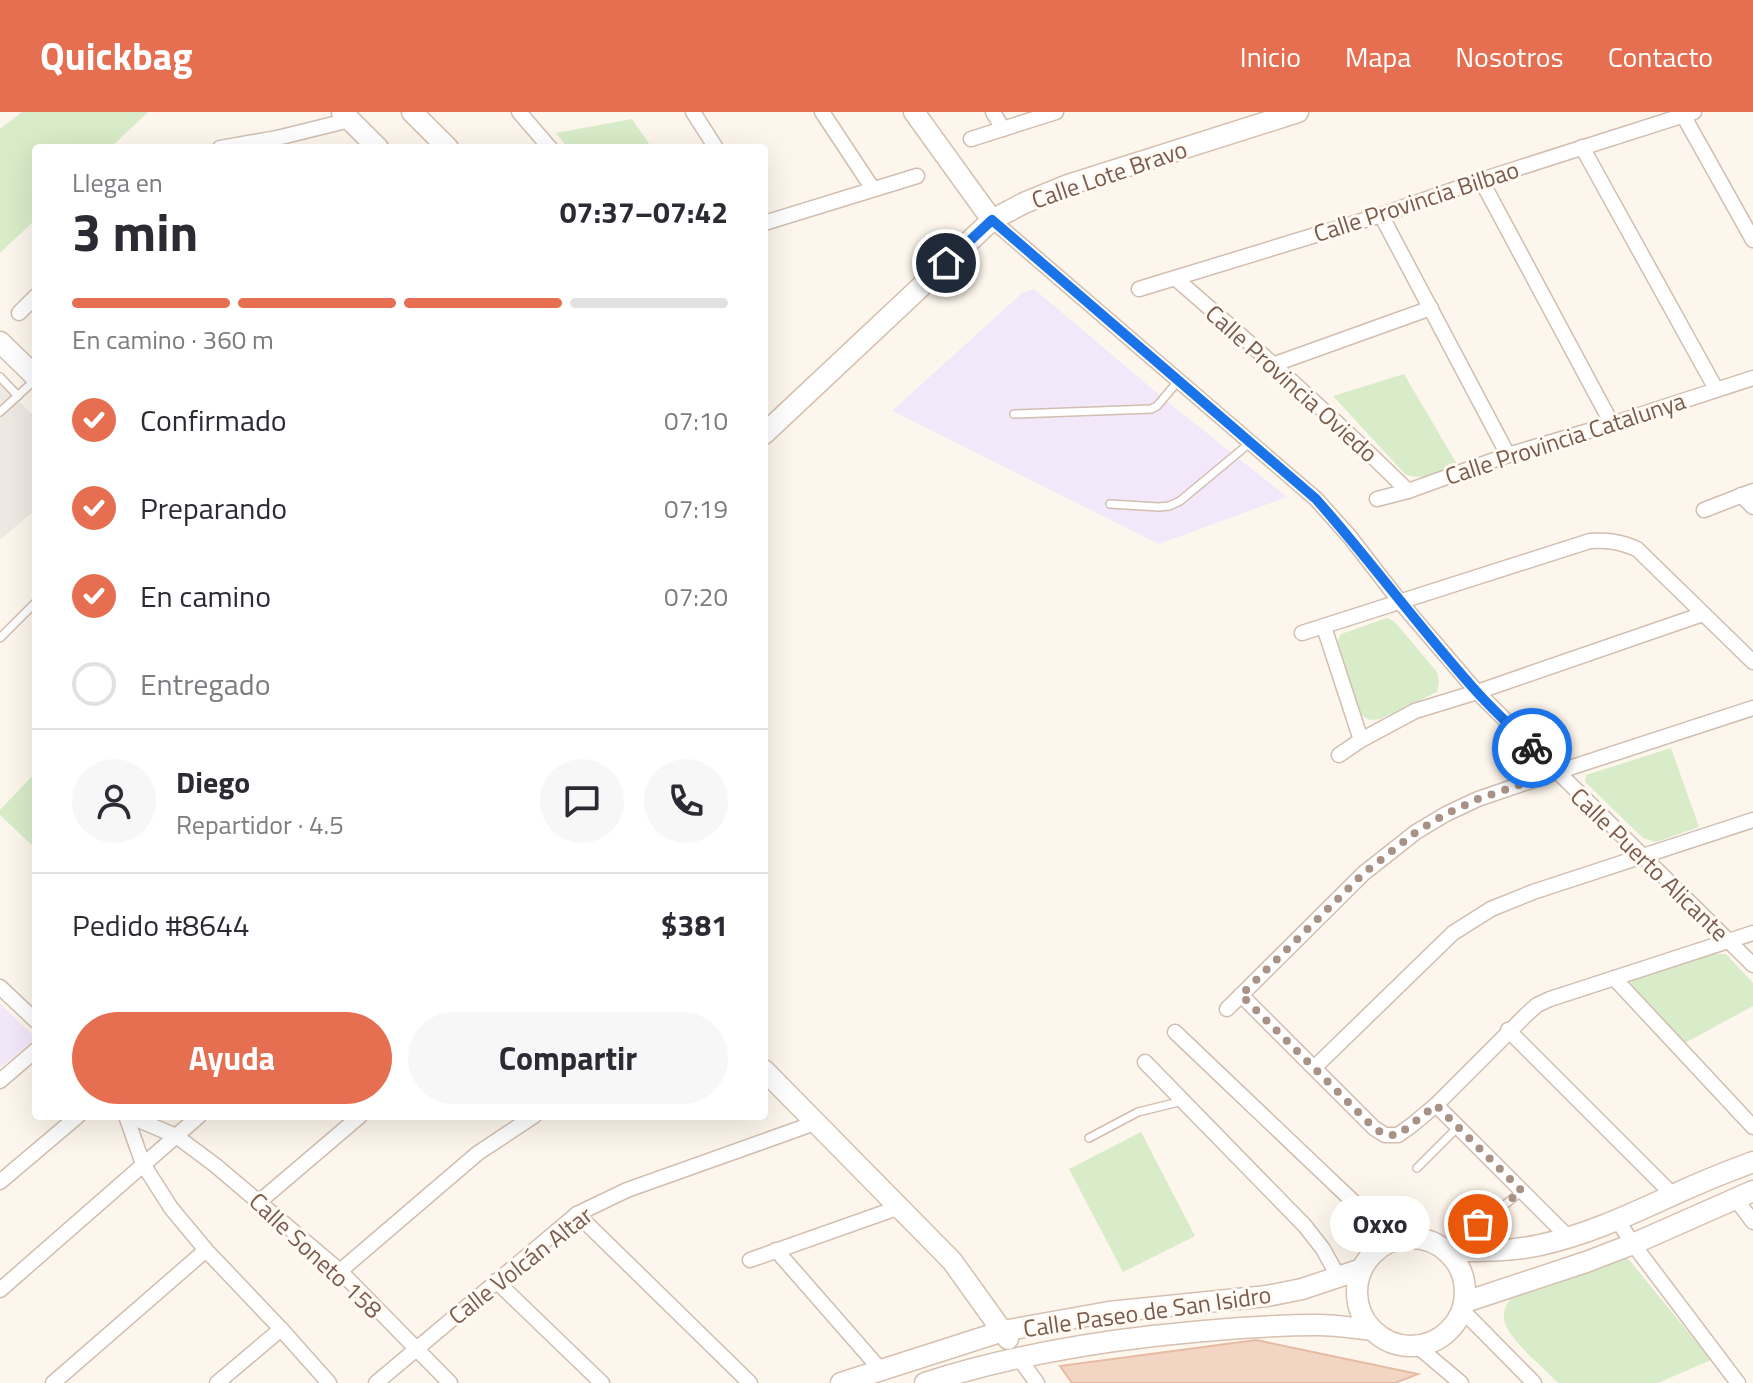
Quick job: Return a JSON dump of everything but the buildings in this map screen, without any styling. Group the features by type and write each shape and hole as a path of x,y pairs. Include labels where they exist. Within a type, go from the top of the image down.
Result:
{"main road":[{"path":"412,112 444,144"},
{"name":"Calle Puerto Alicante","path":"914,112 992,220"},
{"name":"Calle Lote Bravo","path":"768,430 992,220 1068,185 1298,112"},
{"path":"346,116 374,144"},
{"path":"0,342 32,374"},
{"path":"768,1074 952,1261 1018,1357"},
{"path":"1447,1251 1537,1246 1569,1238 1618,1221 1753,1162"},
{"path":"1464,1307 1633,1244 1744,1194"},
{"path":"1405,1239 1428,1241 1447,1251 1459,1266 1465,1283 1464,1307 1452,1328 1436,1341 1417,1346 1393,1343 1372,1330 1363,1317 1358,1301 1358,1285 1362,1269 1373,1254 1388,1244 1405,1239"},
{"name":"Calle Paseo de San Isidro","path":"841,1383 1003,1331 1109,1312 1267,1296 1302,1289 1362,1269"},
{"name":"Calle Paseo de San Isidro","path":"925,1383 1018,1357 1109,1341 1206,1330 1320,1325 1372,1330"}],"street":[{"path":"519,112 547,144"},
{"path":"693,112 713,144"},
{"path":"822,112 873,189"},
{"path":"993,112 1003,129"},
{"path":"971,139 1056,112"},
{"path":"1688,114 1753,240"},
{"name":"Calle Provincia Bilbao","path":"1139,289 1381,215 1688,114"},
{"path":"282,143 346,116"},
{"path":"1582,147 1716,389"},
{"path":"768,221 917,176"},
{"path":"1481,180 1612,424"},
{"path":"1381,215 1508,455"},
{"name":"Calle Puerto Alicante","path":"992,220 1316,499 1477,692 1753,965"},
{"name":"Calle Provincia Oviedo","path":"1175,278 1275,364 1408,491"},
{"path":"19,313 32,300"},
{"path":"1275,364 1431,308"},
{"name":"Calle Provincia Catalunya","path":"1377,499 1753,378"},
{"path":"1704,510 1747,493 1753,507"},
{"path":"1302,633 1590,541 1606,540 1637,549 1753,662"},
{"path":"1339,755 1415,711 1703,614"},
{"path":"1324,627 1361,740"},
{"path":"1227,1009 1364,873 1416,832 1446,814 1478,799 1753,708"},
{"path":"1315,1067 1453,933 1491,909 1533,892 1753,820"},
{"path":"1241,995 1374,1128 1385,1135 1398,1135 1436,1105 1508,1030 1537,1005 1753,933"},
{"path":"1614,978 1753,1127"},
{"path":"0,987 32,1017"},
{"path":"1508,1030 1673,1195"},
{"path":"1175,1032 1362,1210 1405,1239"},
{"path":"0,1081 32,1053"},
{"path":"1145,1062 1305,1226 1323,1249 1339,1278"},
{"path":"1436,1105 1569,1238"},
{"path":"0,1182 73,1120"},
{"path":"128,1120 143,1164 171,1208 329,1383"},
{"name":"Calle Soneto 158","path":"137,1120 176,1136 215,1165 340,1271 450,1383"},
{"path":"0,1290 194,1120"},
{"path":"259,1202 355,1120"},
{"path":"340,1271 478,1153 528,1120"},
{"name":"Calle Volcán Altar","path":"376,1383 577,1214 627,1190 815,1123"},
{"path":"1744,1194 1753,1222"},
{"path":"750,1260 900,1207"},
{"path":"577,1214 750,1383"},
{"path":"1618,1221 1738,1383"},
{"path":"53,1383 206,1250"},
{"path":"776,1250 880,1369"},
{"path":"496,1281 602,1383"},
{"path":"1464,1307 1534,1383"},
{"path":"217,1383 281,1329"},
{"path":"1417,1346 1461,1383"},
{"path":"1018,1357 1037,1383"}],"lane":[{"path":"0,377 18,396"},
{"path":"1014,414 1151,409 1179,380"},
{"path":"0,412 32,382"},
{"path":"1110,504 1169,506 1180,501 1251,442"},
{"path":"0,638 32,606"},
{"path":"1089,1138 1138,1112 1183,1101"},
{"path":"1417,1168 1458,1127"},
{"path":"1473,1251 1474,1229 1522,1191"}],"shaded area":[{"path":"1034,289 1287,497 1159,544 892,411 1022,293"},
{"path":"0,383 32,414 32,512 0,540"},
{"path":"0,1004 32,1034 32,1041 0,1068"}],"green space":[{"path":"22,112 148,112 114,144 32,144 32,223 0,253 0,129"},
{"path":"632,119 649,144 565,144 556,133"},
{"path":"1404,374 1458,466 1425,476 1405,474 1333,396"},
{"path":"1387,618 1394,621 1437,672 1439,682 1437,692 1380,719 1370,720 1362,716 1337,642 1341,634"},
{"path":"1671,748 1699,827 1656,842 1643,838 1585,782 1586,775"},
{"path":"32,776 32,845 0,815 0,810"},
{"path":"1716,954 1726,954 1753,983 1753,1006 1685,1043 1634,991 1631,983 1633,979"},
{"path":"1141,1132 1195,1236 1123,1272 1069,1169"},
{"path":"1625,1255 1711,1360 1658,1383 1558,1383 1510,1334 1504,1318 1509,1301 1518,1293"}],"way so far":[{"path":"1478,1224 1522,1191 1436,1105 1398,1135 1385,1135 1374,1128 1241,995 1364,873 1416,832 1478,799 1557,772 1532,748"}],"place":[{"name":"Oxxo","path":"1478,1224"}],"route":[{"path":"946,263 992,220 1316,499 1477,692 1532,748"}]}
